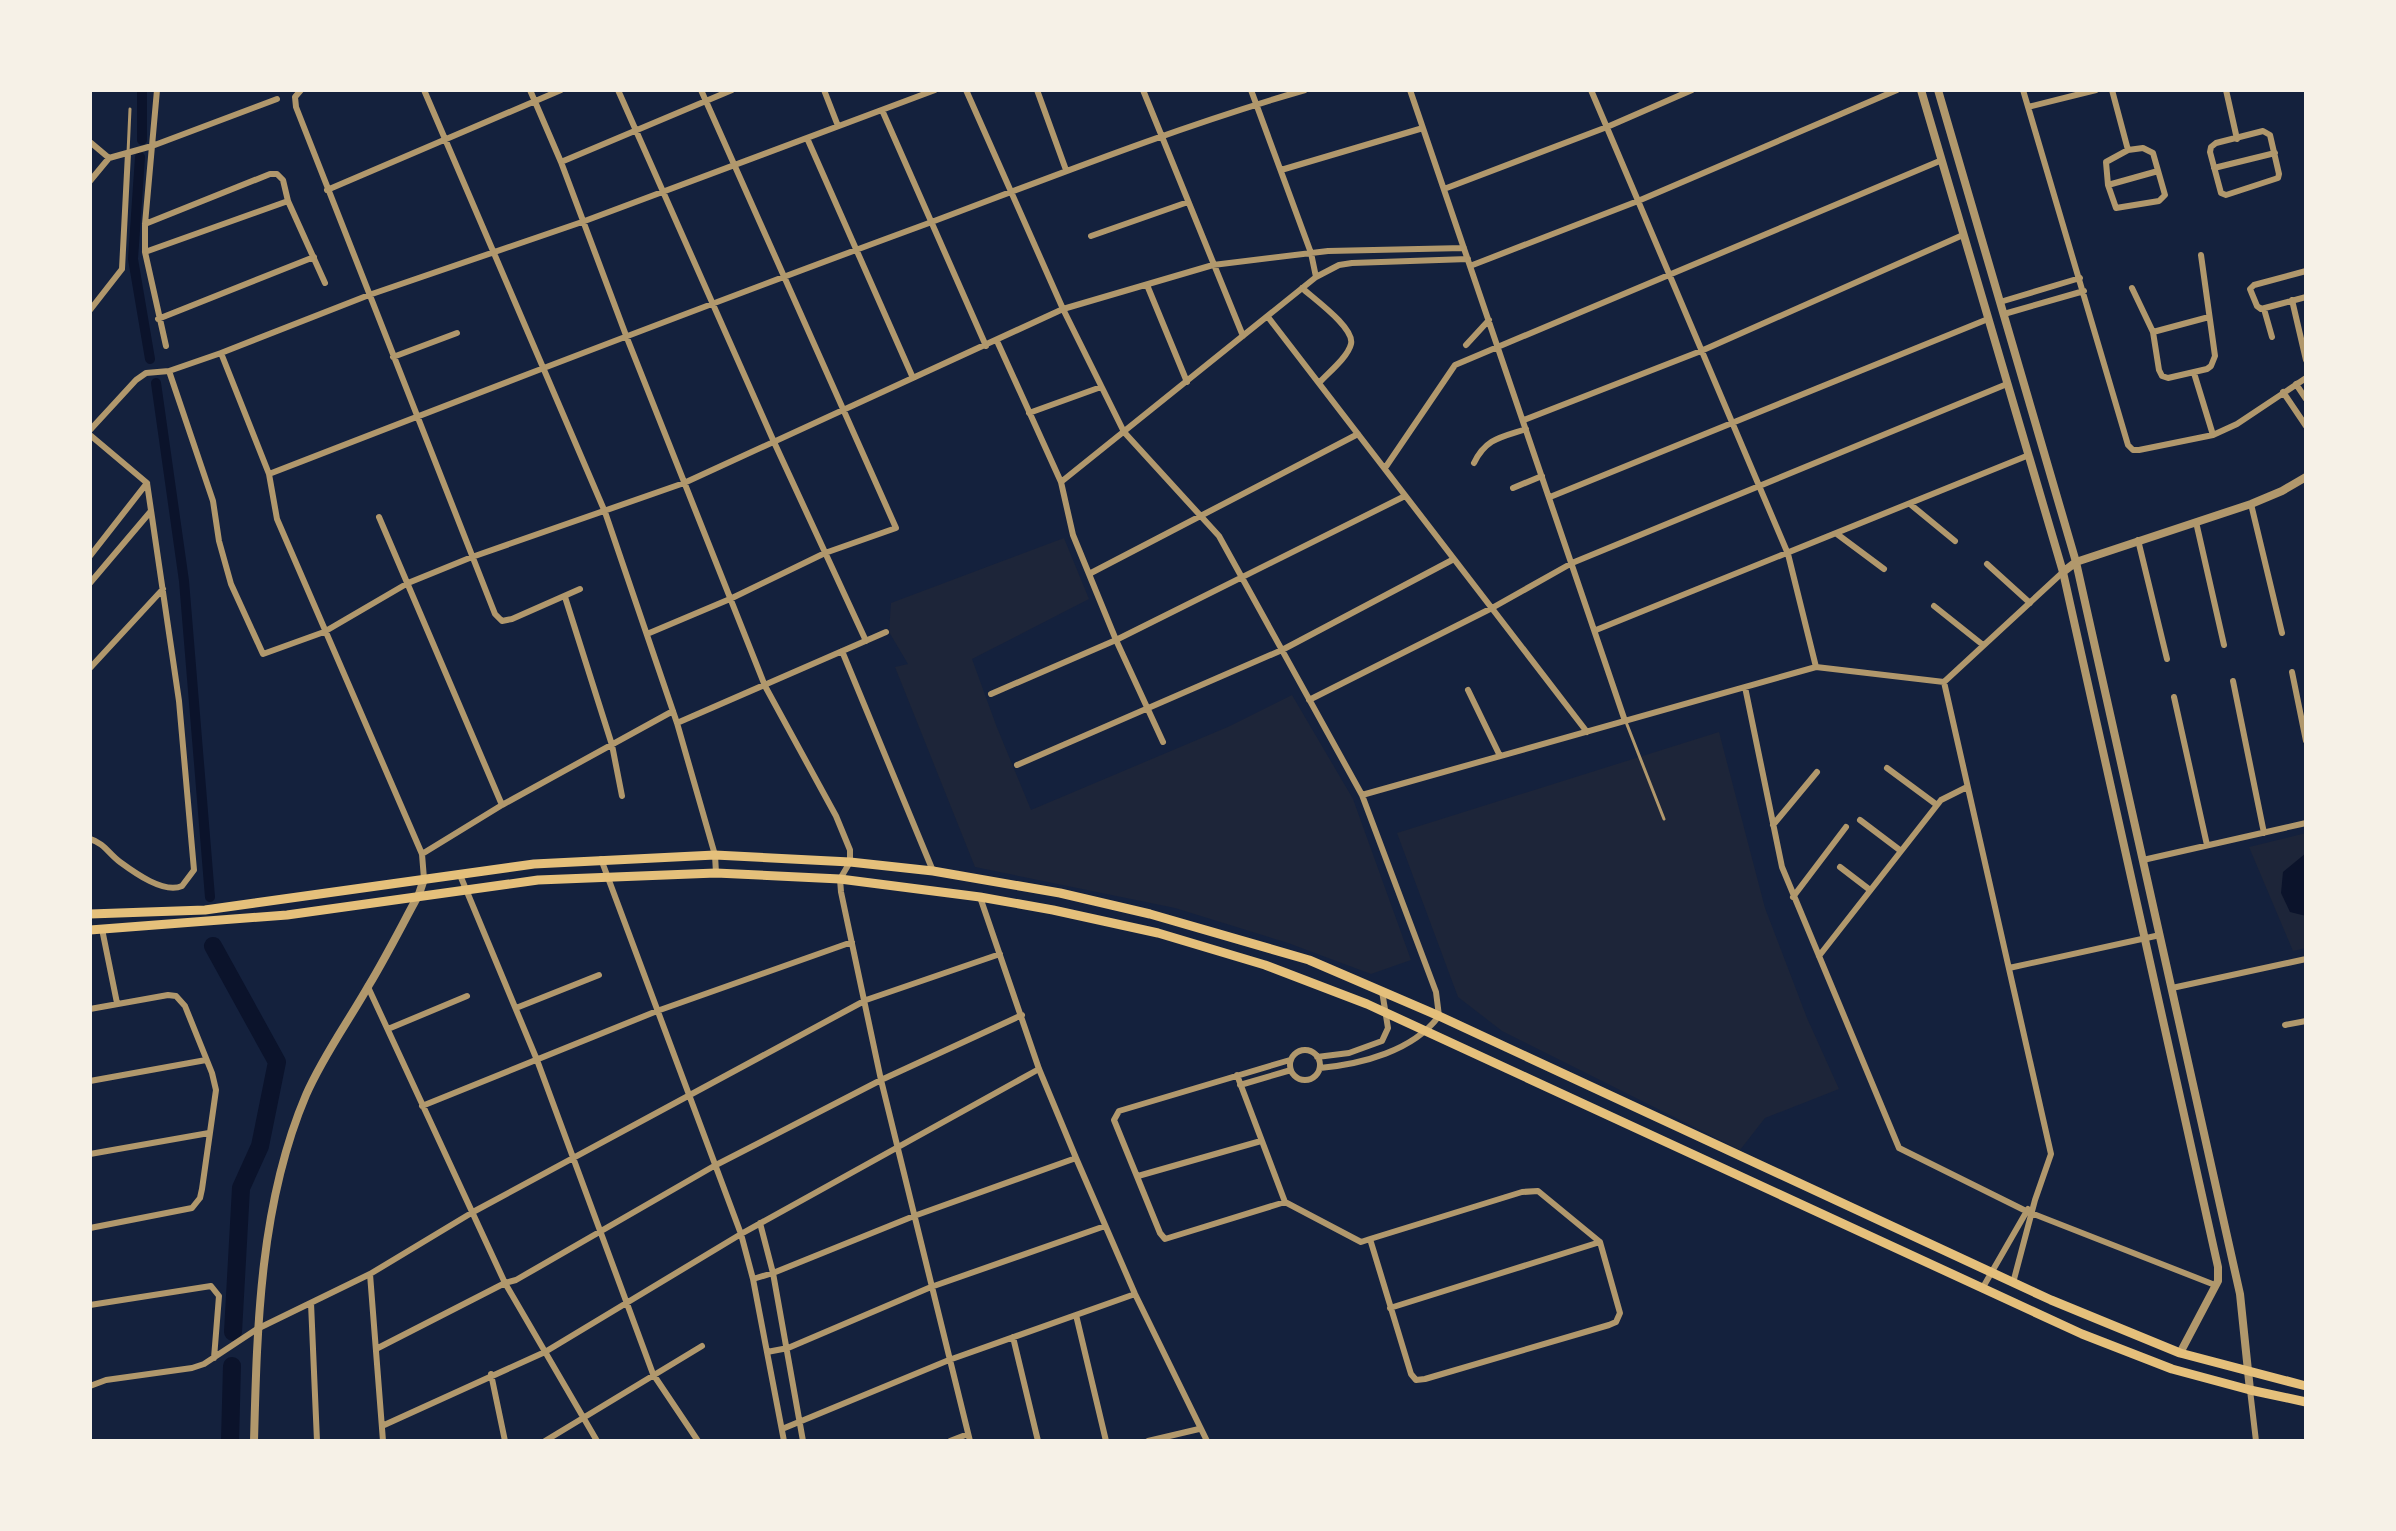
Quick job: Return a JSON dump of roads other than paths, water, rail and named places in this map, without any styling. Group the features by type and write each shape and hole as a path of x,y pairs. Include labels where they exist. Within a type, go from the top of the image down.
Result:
{"main road":[{"path":"90,914 205,910 534,864 715,855 850,862 933,871 1060,893 1163,917 1309,960 1439,1016 2051,1300 2180,1353 2306,1386"},
{"path":"90,930 287,915 419,894 538,880 716,873 840,879 1053,910 1158,933 1265,965 1385,1012 2043,1317 2159,1365 2306,1402"},
{"path":"1158,933 1163,917"},
{"path":"1917,1258 1915,1252 1918,1246 1927,1244"},
{"path":"2043,1317 2051,1300"}],"street":[{"path":"157,90 145,252 166,346"},
{"path":"301,90 295,97 327,190 495,614 502,621 512,619 580,589"},
{"path":"424,90 605,512 677,723 715,855 716,873"},
{"path":"530,90 561,162 765,686 836,816 850,850 850,862 840,879 852,942 897,1148 969,1438 950,1441"},
{"path":"327,190 561,90"},
{"path":"618,90 866,641"},
{"path":"647,634 730,599 825,553 896,528 701,90"},
{"path":"561,162 732,90"},
{"path":"824,90 838,126"},
{"path":"90,839 104,846 119,862 164,887 176,889 192,875 194,864 179,701 147,483 90,433 136,380 146,373 169,371 221,353 369,295 582,222 935,90"},
{"path":"966,90 1063,309 1124,432 1219,536 1362,795 1436,992 1439,1016 1427,1030 1407,1043 1361,1061 1320,1068"},
{"path":"1037,90 1066,170"},
{"path":"1143,90 1243,336"},
{"path":"1251,90 1311,253 1316,277"},
{"path":"269,474 1066,170 1161,135 1305,90"},
{"path":"1410,90 1625,721"},
{"path":"1591,90 1788,554 1816,667"},
{"path":"1444,189 1607,127 1692,90"},
{"path":"1061,482 1302,288 1330,269 1352,263 1469,262 1638,201 1897,90"},
{"path":"1921,90 2063,572 2218,1267 2215,1285 2180,1353"},
{"path":"1938,90 2076,562 2240,1294 2256,1441"},
{"path":"2023,90 2128,445 2133,450 2213,435 2237,424 2306,378"},
{"path":"2028,107 2096,90"},
{"path":"2112,90 2128,150"},
{"path":"2226,90 2237,139"},
{"path":"90,181 109,158 152,146 277,99"},
{"path":"882,110 986,346"},
{"path":"1281,170 1423,128"},
{"path":"2267,131 2275,153 2279,174 2276,180 2226,195 2221,193 2211,147 2216,143 2267,131"},
{"path":"807,138 913,378"},
{"path":"90,142 109,158"},
{"path":"2143,148 2151,150 2158,171 2165,193 2159,201 2119,209 2113,203 2106,162 2128,150 2143,148"},
{"path":"90,310 122,269 128,153"},
{"path":"2214,168 2275,153"},
{"path":"1385,468 1455,365 1942,160"},
{"path":"2108,185 2158,171"},
{"path":"145,224 270,174 277,174 283,180 288,201 325,283"},
{"path":"145,252 288,201"},
{"path":"1091,236 1188,202"},
{"path":"1524,420 1701,351 1963,235"},
{"path":"169,371 213,501 219,541 231,584 263,654 324,632 408,583 472,557 684,483 1063,309 1213,265 1311,253 1464,248"},
{"path":"2132,288 2153,332 2162,376 2168,378 2194,373 2211,366 2215,356 2201,255"},
{"path":"158,319 314,257"},
{"path":"2306,271 2251,287 2257,306 2264,309 2306,297"},
{"path":"2000,302 2080,278"},
{"path":"1147,285 1187,382"},
{"path":"1302,288 1347,328 1352,337 1349,349 1319,383"},
{"path":"2004,314 2084,291"},
{"path":"2292,300 2306,360"},
{"path":"2264,309 2272,337"},
{"path":"1268,317 1587,732"},
{"path":"2153,332 2209,317"},
{"path":"1550,497 1988,319"},
{"path":"1466,345 1489,320"},
{"path":"393,357 457,333"},
{"path":"997,341 1061,482 1073,535 1116,640 1163,742"},
{"path":"221,353 269,474 277,519 422,854 424,879 419,894 368,987 320,1066 294,1129 276,1195 253,1332 254,1441"},
{"path":"2194,373 2213,435"},
{"path":"1309,700 1492,608 1572,563 2007,384"},
{"path":"2296,384 2306,399"},
{"path":"1029,413 1101,387"},
{"path":"2283,392 2306,426"},
{"path":"1474,463 1481,448 1489,442 1526,429"},
{"path":"1089,574 1358,434"},
{"path":"1596,630 2029,455"},
{"path":"1513,488 1542,476"},
{"path":"1944,682 2076,562 2251,504 2306,479"},
{"path":"90,556 147,483"},
{"path":"991,694 1116,640 1405,496"},
{"path":"1910,504 1955,541"},
{"path":"2251,504 2282,633"},
{"path":"90,583 151,511"},
{"path":"379,517 502,805"},
{"path":"2196,522 2224,645"},
{"path":"1837,534 1884,569"},
{"path":"2138,540 2167,659"},
{"path":"1017,765 1282,650 1454,559"},
{"path":"1987,564 2030,603"},
{"path":"90,668 163,589"},
{"path":"565,597 612,745 622,796"},
{"path":"1934,606 1983,645"},
{"path":"677,723 886,632"},
{"path":"842,651 933,871"},
{"path":"1362,795 1816,667 1944,682"},
{"path":"2292,672 2306,741"},
{"path":"2233,681 2264,833"},
{"path":"1944,682 2051,1154 2030,1213 2013,1283"},
{"path":"1745,687 1782,867 1899,1148 2030,1213 2215,1285"},
{"path":"1468,690 1500,756"},
{"path":"2174,697 2207,845"},
{"path":"422,854 502,805 673,711"},
{"path":"1887,768 1937,805"},
{"path":"1773,825 1817,772"},
{"path":"1819,956 1937,805 1967,787"},
{"path":"1860,820 1901,851"},
{"path":"2143,860 2306,823"},
{"path":"1793,897 1846,827"},
{"path":"601,859 741,1234 753,1279 784,1441"},
{"path":"1840,867 1870,890"},
{"path":"460,875 537,1060 653,1374 698,1441"},
{"path":"980,897 1039,1069 1076,1158 1135,1294 1207,1441"},
{"path":"102,929 117,1003"},
{"path":"2009,968 2160,935"},
{"path":"422,1106 657,1011 852,942"},
{"path":"90,1386 106,1380 192,1368 214,1358 253,1332 370,1274 473,1212 866,1000 1000,954"},
{"path":"2172,988 2306,959"},
{"path":"516,1008 599,975"},
{"path":"368,987 505,1283 597,1441"},
{"path":"1382,991 1387,1033 1396,1044 1407,1043"},
{"path":"90,1009 176,996 185,1006 216,1090 200,1198 192,1208 90,1228"},
{"path":"388,1029 467,996"},
{"path":"376,1349 516,1280 714,1166 881,1080 1022,1015"},
{"path":"2285,1025 2306,1021"},
{"path":"1317,1057 1349,1053 1378,1044 1387,1033"},
{"path":"1302,1050 1312,1052 1317,1057 1320,1068 1315,1077 1305,1081 1298,1079 1291,1070 1293,1054 1302,1050"},
{"path":"90,1081 206,1060"},
{"path":"1285,1202 1165,1239 1114,1123 1119,1111 1290,1060"},
{"path":"382,1426 545,1352 760,1223 1039,1069"},
{"path":"1240,1085 1291,1070"},
{"path":"1237,1075 1285,1202 1361,1242 1370,1239 1533,1190 1542,1193 1600,1242 1620,1313 1616,1322 1609,1325 1416,1380 1411,1374 1370,1239"},
{"path":"90,1154 209,1133"},
{"path":"1138,1176 1261,1141"},
{"path":"753,1279 914,1216 1076,1158"},
{"path":"1982,1289 2030,1213"},
{"path":"760,1223 788,1348 803,1441"},
{"path":"767,1352 788,1348 931,1287 1105,1226"},
{"path":"1390,1308 1600,1242"},
{"path":"370,1274 383,1441"},
{"path":"90,1305 211,1286 219,1296 214,1358"},
{"path":"782,1429 949,1360 1135,1294"},
{"path":"311,1303 317,1441"},
{"path":"1076,1315 1106,1441"},
{"path":"1013,1337 1038,1441"},
{"path":"545,1441 702,1346"},
{"path":"491,1374 505,1441"},
{"path":"1148,1441 1199,1429"}],"lane":[{"path":"128,153 130,109"},
{"path":"1625,721 1664,819"}],"waterway":[{"path":"142,90 142,140"},
{"path":"140,157 133,259 150,359"},
{"path":"156,383 184,581 210,897"},
{"path":"213,946 277,1062 260,1146 241,1188 233,1332"},
{"path":"230,1441 232,1366"}]}
